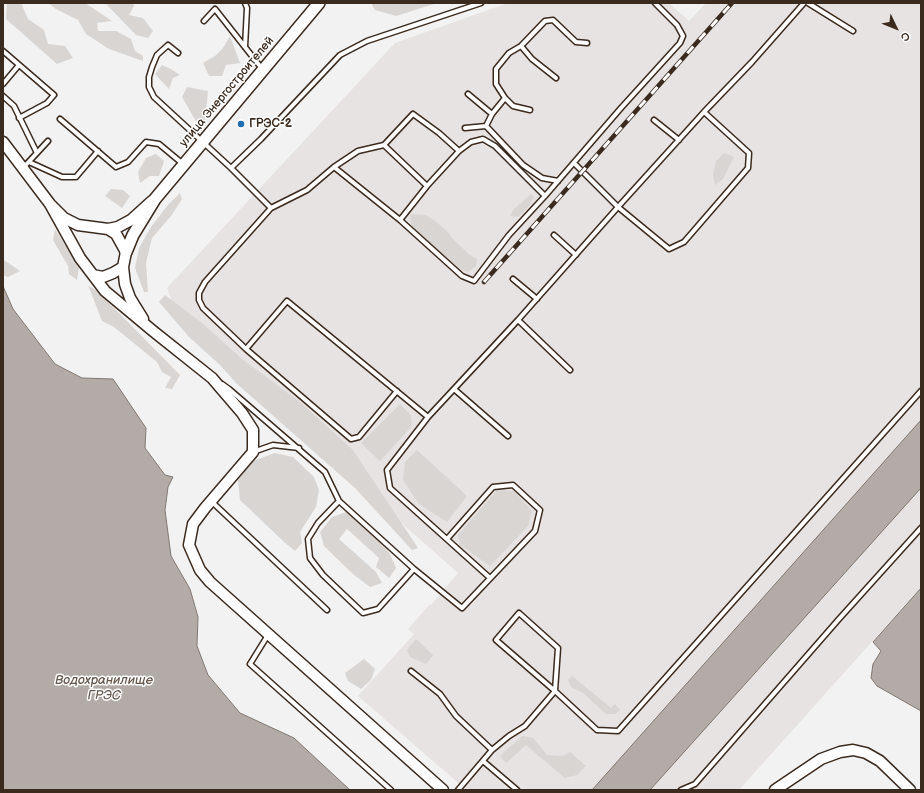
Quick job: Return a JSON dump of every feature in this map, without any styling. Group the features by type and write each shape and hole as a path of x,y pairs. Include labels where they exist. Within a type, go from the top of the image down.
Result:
{"main road":[{"name":"улица Энергостроителей","path":"126,252 136,230 155,198 319,3"}],"street":[{"path":"3,142 26,165 80,258 105,291 212,378 242,413 253,430 252,452 211,500 193,524 189,545 200,570 210,582 443,790"},
{"path":"50,204 64,218 78,224 108,229 118,227 131,220 155,198"},
{"path":"108,229 116,234 126,252 123,267 125,284 130,298 139,314 153,331"},
{"path":"93,275 103,277 123,267"},
{"path":"775,790 821,759 840,752 853,750 866,753 880,761 908,788"}],"lane":[{"path":"245,3 247,8 245,47"},
{"path":"231,168 261,139 340,55 367,41 480,3"},
{"path":"334,167 400,220 462,276 474,281 509,235 680,43 683,36 677,25 655,3"},
{"path":"490,578 390,488 387,470 428,416 518,320 618,207 704,112 752,62 804,3"},
{"path":"808,3 853,31"},
{"path":"204,20 215,9 263,70"},
{"path":"530,110 513,106 505,98 496,84 496,70 509,53 521,46 545,21 552,20 576,42 587,43"},
{"path":"178,53 168,45 158,55 149,77 149,88 154,97 231,168 271,208"},
{"path":"521,46 532,59 556,78"},
{"path":"3,51 54,95 47,103 19,118"},
{"path":"3,84 19,65"},
{"path":"468,94 492,114"},
{"path":"3,96 14,106 37,153"},
{"path":"486,126 492,114 505,98"},
{"path":"574,163 618,207 669,249 684,242 748,168 749,153 704,112"},
{"path":"397,391 359,437 351,438 246,349 202,308 199,300 199,292 205,282 271,208 307,190 334,167 358,151 384,144 413,114 439,133 459,151"},
{"path":"60,119 116,167 128,162 146,142 159,144 184,164"},
{"path":"654,120 679,140"},
{"path":"486,126 523,165 542,178 558,181"},
{"path":"465,128 486,126"},
{"path":"400,220 427,186 459,151 471,142 483,140 495,146 545,196"},
{"path":"48,141 26,165 62,177 76,177 98,151"},
{"path":"384,144 427,186"},
{"path":"554,236 576,255"},
{"path":"513,278 537,299"},
{"path":"246,349 287,301 428,416"},
{"path":"518,320 570,370"},
{"path":"212,378 229,389 325,472 340,501 414,569 462,608 535,531 540,510 513,485 493,487 446,540"},
{"path":"454,389 508,436"},
{"path":"458,790 492,750 524,726 555,692 558,648 519,613 496,640 555,692 597,730 618,731 921,391"},
{"path":"252,452 273,445 298,448"},
{"path":"211,500 327,610"},
{"path":"340,501 318,524 308,539 310,558 323,575 363,613 378,609 414,569"},
{"path":"682,790 695,784 839,619 921,528"},
{"path":"269,635 250,664 392,790"},
{"path":"411,671 440,694 456,716 492,750"},
{"path":"483,761 517,790"}],"shaded area":[{"path":"7,3 21,3 28,19 44,30 48,44 65,46 73,58 57,64 6,19"},
{"path":"48,3 85,3 112,21 97,23 98,31 116,31 131,39 135,51 143,56 143,61 109,49 86,34 78,20 56,9"},
{"path":"105,3 133,3 134,6 129,15 143,18 153,31 148,38 136,35"},
{"path":"371,3 437,3 396,16 375,10"},
{"path":"508,3 669,3 689,21 706,3 921,3 921,587 739,790 464,790 465,789 358,696 414,634 408,629 458,573 365,491 173,305 167,288 395,43"},
{"path":"230,36 240,63 226,65 222,76 209,76 203,63 215,56 223,48"},
{"path":"162,65 180,75 173,78 169,89 155,74"},
{"path":"187,87 208,91 205,122 197,123 182,97"},
{"path":"724,153 734,157 723,179 715,185 713,175 716,161"},
{"path":"156,154 164,161 159,176 150,176 140,183 138,172 146,158"},
{"path":"111,189 123,190 130,196 122,208 105,196"},
{"path":"180,193 182,199 171,216 152,238 146,263 148,292 144,292 135,268 139,248 151,227 167,206"},
{"path":"531,194 534,197 524,212 518,217 510,216 513,210"},
{"path":"410,214 426,215 435,221 470,255 477,259 476,266 468,272 462,270 415,231 411,223"},
{"path":"55,229 79,267 77,280 69,274 68,266 53,240"},
{"path":"3,260 20,271 8,277 3,275"},
{"path":"88,285 98,292 180,375 172,389 165,388 171,377 162,372 157,362 114,327 102,321"},
{"path":"165,295 202,323 242,359 300,402 353,450 418,548 412,550 355,488 236,383 220,365 189,337 159,302"},
{"path":"400,404 411,415 412,426 380,461 361,443"},
{"path":"417,450 467,496 447,522 419,504 403,480 405,462"},
{"path":"275,453 293,457 314,477 319,490 316,507 300,532 302,543 295,551 240,500 238,480 253,461"},
{"path":"497,490 514,491 532,511 528,526 490,566 460,545 458,535"},
{"path":"346,512 370,530 390,554 396,568 389,578 376,567 379,558 347,529 339,539 376,572 382,583 370,587 353,574 324,546 320,532 332,517"},
{"path":"416,639 433,655 426,664 410,657 407,650"},
{"path":"364,659 375,669 371,680 361,689 348,681 345,673"},
{"path":"572,676 611,708 615,704 620,710 615,714 606,714 583,693 571,687 568,680"},
{"path":"522,736 533,738 547,755 562,756 570,752 586,766 577,775 565,778 526,745 506,763 500,756"}],"water":[{"name":"Водохранилище ГРЭС","path":"3,286 13,309 55,364 82,378 113,379 146,428 145,448 165,475 173,477 168,487 165,510 171,556 190,589 198,617 197,646 208,675 240,713 294,738 350,790 3,790"},
{"path":"921,420 921,488 650,790 592,790"},
{"path":"921,588 921,711 877,686 871,678 873,664 881,651 873,642"}],"railway":[{"path":"484,282 732,3"}],"place":[{"name":"ГРЭС-2","path":"241,124"}]}
